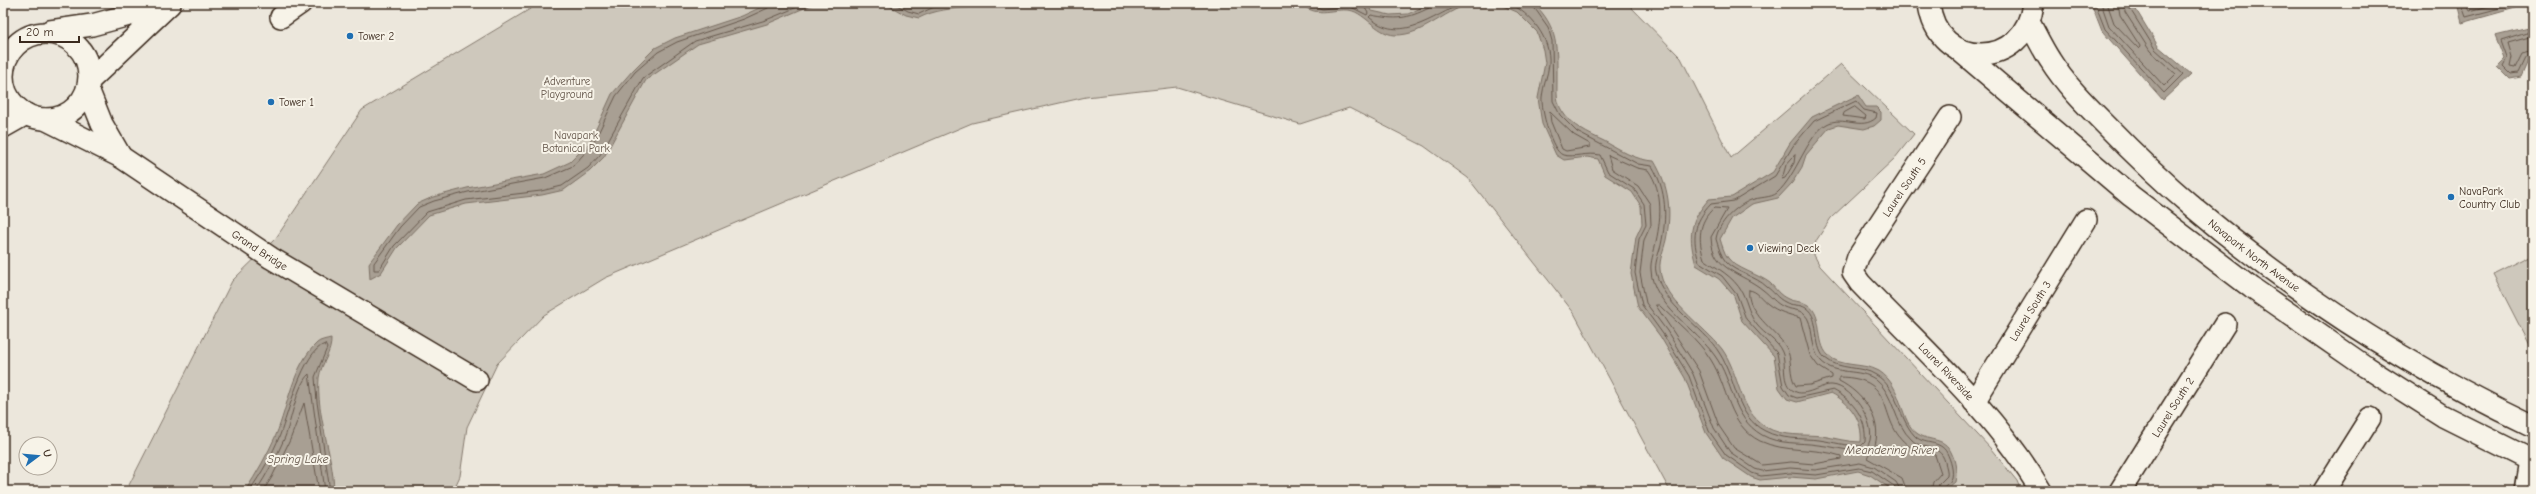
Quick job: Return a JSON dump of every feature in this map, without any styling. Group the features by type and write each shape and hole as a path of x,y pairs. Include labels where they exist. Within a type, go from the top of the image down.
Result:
{"street":[{"path":"36,117 13,104 7,94 4,84 4,70 8,56 17,43 30,35 92,24 170,3"},
{"path":"3,127 36,117 57,118 69,113 82,100 88,85 170,3"},
{"path":"281,17 301,3"},
{"path":"1929,3 1934,24 1940,35 2131,196 2252,288 2366,367 2443,416 2532,461 2526,491"},
{"path":"1959,50 1982,54 2006,48 2023,33 2031,13"},
{"name":"Navapark North Avenue","path":"2031,13 2050,60 2073,91 2152,173 2218,228 2296,288 2381,345 2448,383 2533,426"},
{"path":"44,32 66,37 78,46 86,59 88,85 102,124 121,157"},
{"name":"Grand Bridge","path":"36,117 121,157 271,258 477,380"},
{"name":"Laurel South 5","path":"1858,257 1950,117"},
{"name":"Laurel South 3","path":"1974,402 2086,220"},
{"name":"Laurel Riverside","path":"1858,257 1853,273 1860,284 1974,402 2022,458 2041,491"},
{"name":"Laurel South 2","path":"2120,491 2225,324"},
{"path":"2366,367 2381,345"},
{"path":"2324,491 2370,418"}],"green space":[{"name":"Navapark Botanical Park","path":"540,3 1627,3 1681,58 1731,158 1841,64 1914,134 1895,158 1831,218 1816,241 1814,255 1820,266 1991,449 2017,481 2021,491 1670,491 1574,313 1468,178 1424,146 1349,108 1300,124 1177,87 1086,97 972,123 605,278 544,315 497,364 467,427 460,476 453,491 126,491 232,281 276,238 362,110"},
{"path":"2533,254 2533,352 2493,274"}],"water":[{"path":"770,3 816,3 767,24 698,44 646,80 604,157 590,171 564,190 542,195 466,204 429,215 397,248 381,273 370,279 369,263 397,225 417,204 433,197 467,188 544,174 570,162 590,142 612,94 655,48 675,38 742,16"},
{"path":"884,3 1021,3 956,8 931,13 919,18 906,15"},
{"path":"1301,3 1365,3 1372,11 1390,15 1408,14 1431,3 1475,3 1455,10 1416,31 1395,35 1382,31 1353,11 1340,10 1317,12 1306,8"},
{"name":"Meandering River","path":"1496,3 1533,3 1548,21 1555,39 1558,100 1562,111 1570,121 1586,132 1628,154 1640,159 1654,161 1666,189 1669,209 1668,229 1660,266 1662,280 1668,291 1685,312 1722,349 1733,369 1740,391 1750,411 1757,420 1772,430 1786,434 1822,436 1846,441 1861,442 1860,426 1854,413 1838,397 1831,393 1797,402 1787,399 1779,388 1774,356 1742,321 1734,296 1719,279 1696,265 1691,237 1694,222 1702,207 1709,199 1732,197 1773,172 1790,143 1812,117 1858,95 1866,107 1876,107 1881,112 1881,120 1874,126 1864,129 1838,125 1829,128 1806,155 1802,167 1792,183 1778,198 1752,204 1732,218 1720,239 1725,254 1731,262 1766,280 1780,294 1790,300 1806,304 1813,310 1818,322 1824,350 1828,355 1839,362 1873,368 1887,378 1893,386 1907,421 1912,429 1918,434 1941,442 1948,447 1955,463 1955,482 1944,491 1894,491 1870,475 1858,471 1816,479 1790,477 1760,480 1751,477 1723,458 1706,433 1685,378 1660,336 1638,307 1631,274 1636,237 1642,224 1641,206 1632,192 1605,175 1598,159 1587,157 1564,160 1556,155 1542,124 1538,98 1545,63 1543,50 1537,32 1517,12"},
{"path":"2091,3 2132,3 2158,46 2191,74 2163,100 2102,31"},
{"path":"2457,3 2533,3 2462,23"},
{"path":"2533,27 2533,59 2528,61 2521,77 2510,79 2497,66 2504,59 2495,36"},
{"name":"Spring Lake","path":"331,338 330,348 320,373 319,392 322,420 331,463 334,491 245,491 262,464 276,435 292,386 302,363 317,343"}],"place":[{"name":"Tower 2","path":"350,36"},
{"name":"Tower 1","path":"271,102"},
{"name":"NavaPark Country Club","path":"2451,197"},
{"name":"Viewing Deck","path":"1750,248"}],"park label":[{"name":"Adventure Playground","path":"567,87"}]}
